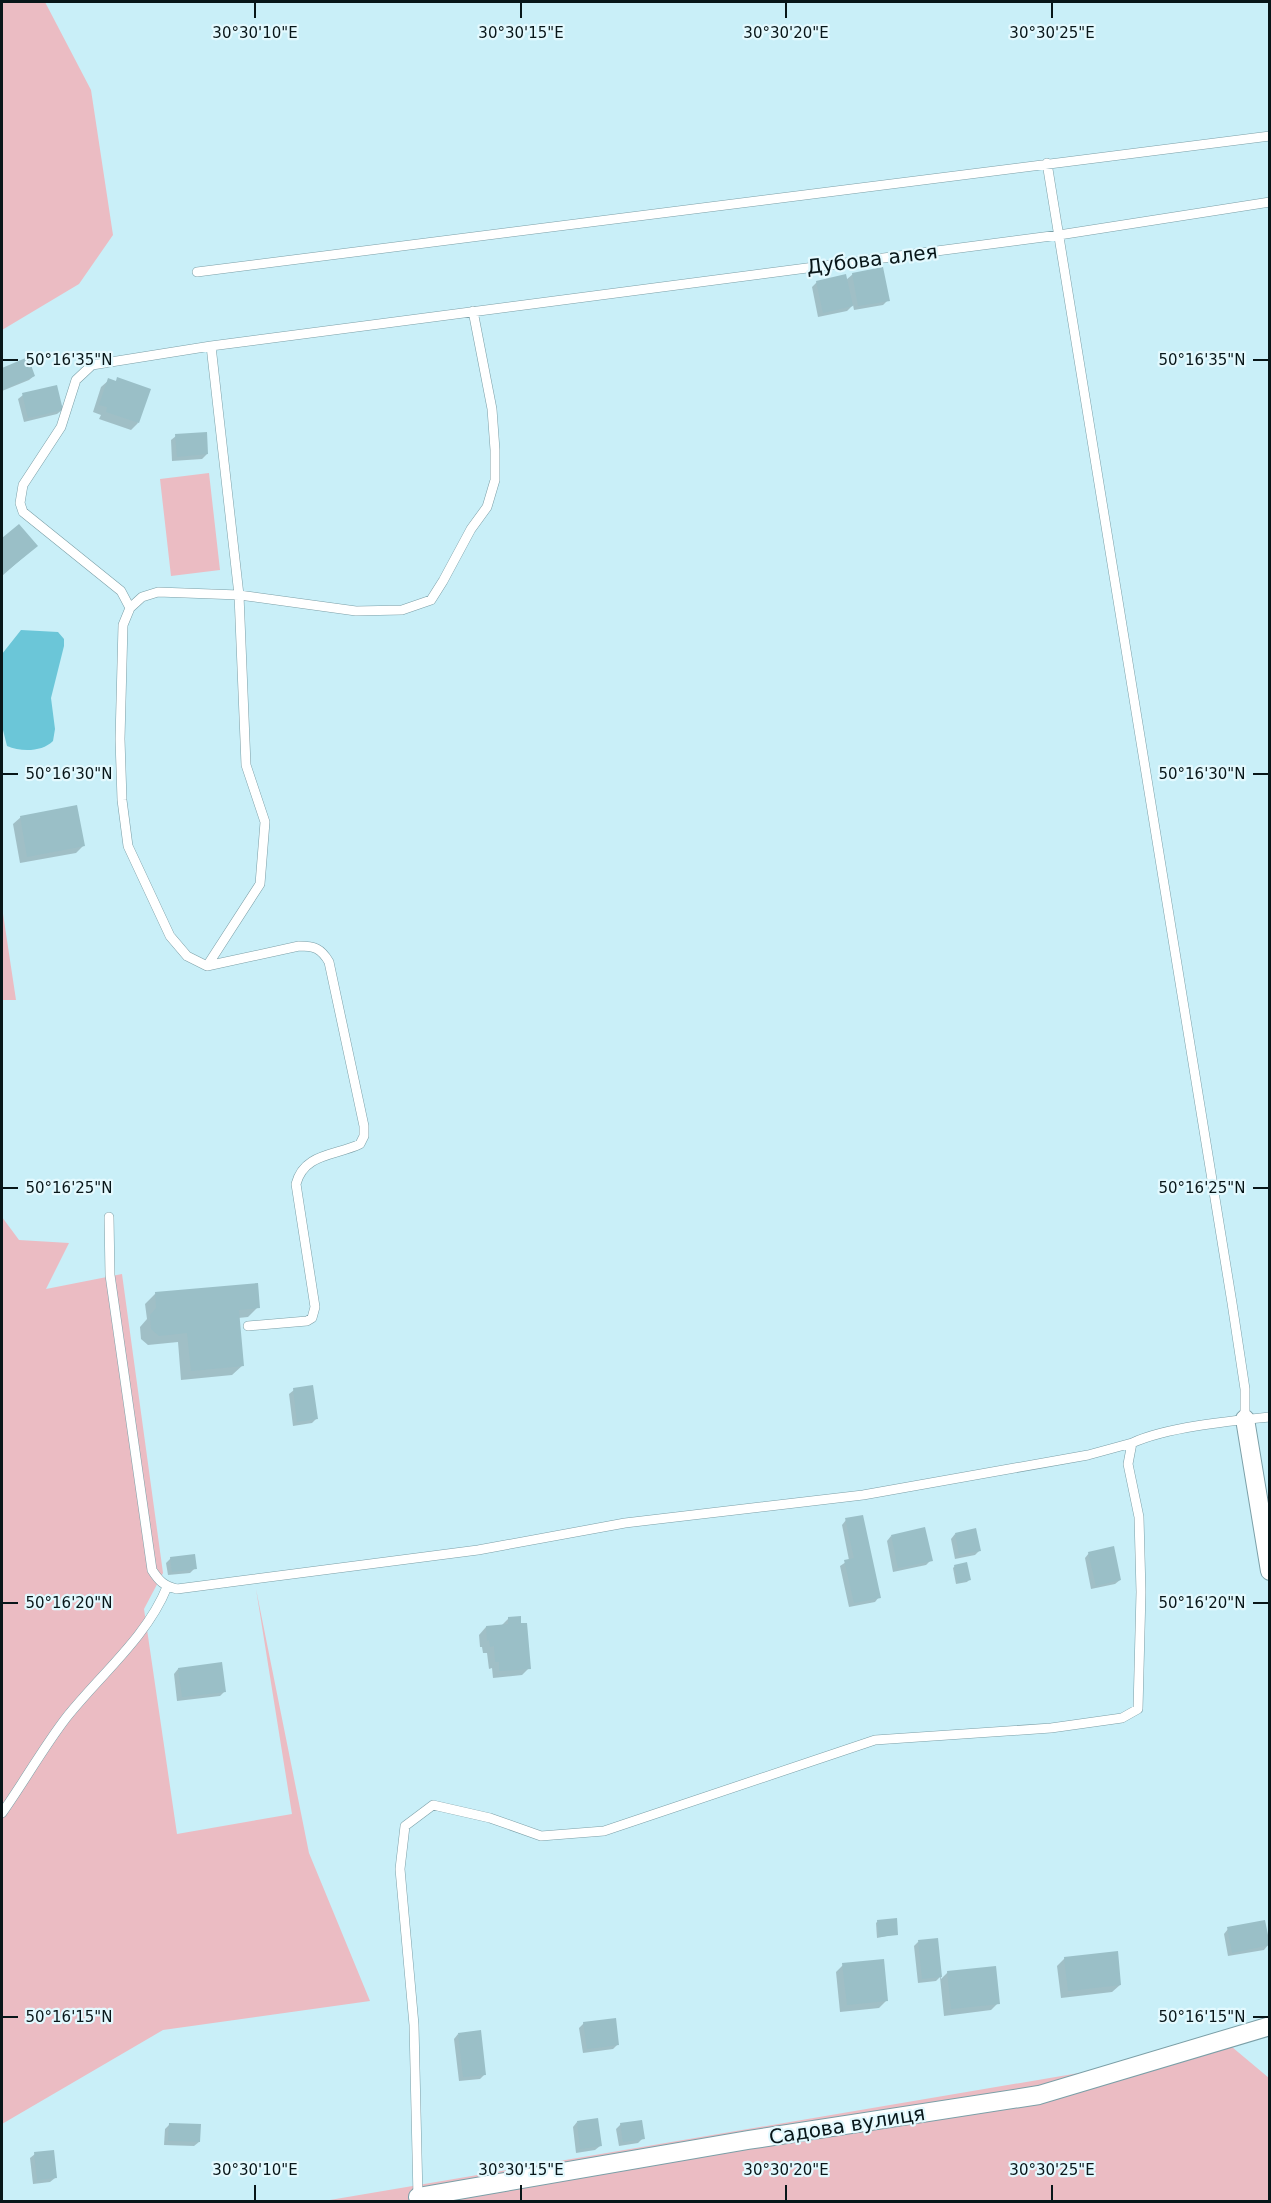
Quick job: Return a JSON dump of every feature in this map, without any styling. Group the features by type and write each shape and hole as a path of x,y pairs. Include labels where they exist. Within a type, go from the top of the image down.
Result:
{"street":[{"path":"1245,1419 1269,1571"},
{"name":"Садова вулиця","path":"418,2197 759,2138 1039,2094 1269,2026"}],"lane":[{"path":"197,272 1269,136"},
{"path":"1047,163 1232,1303 1245,1389 1245,1419"},
{"name":"Дубова алея","path":"130,608 121,591 23,512 20,503 23,485 61,427 76,381 92,365 211,346 1059,235 1269,202"},
{"path":"248,1326 307,1321 312,1318 315,1307 296,1184 299,1173 305,1165 360,1144 364,1136 364,1126 329,962 323,951 311,946 298,946 207,966 187,957 170,936 128,846 122,801 120,739 123,625 130,608 142,597 158,592 239,595 356,611 402,610 431,600 471,529 487,507 495,480 492,409 473,311"},
{"path":"207,966 260,884 266,822 246,765 239,595 211,346"},
{"path":"109,1217 110,1275 152,1570 167,1587 177,1589 478,1550 625,1523 863,1495 1088,1455 1132,1443 1146,1436 1269,1417"},
{"path":"418,2197 414,2025 400,1869 405,1826 433,1805 490,1818 541,1836 604,1831 875,1740 1051,1728 1122,1718 1138,1709 1141,1593 1139,1517 1128,1464 1132,1443"},
{"path":"2,1813 64,1720 126,1649 160,1604 167,1587"}],"shaded area":[{"path":"2,2 45,2 91,90 113,235 79,284 2,330"},
{"path":"209,473 220,570 171,576 160,479"},
{"path":"2,907 16,1000 2,1000"},
{"path":"2,1217 19,1240 69,1243 46,1289 122,1274 163,1573 144,1609 177,1834 292,1814 256,1589 309,1853 370,2001 163,2030 2,2124"},
{"path":"1232,2047 1269,2078 1269,2201 318,2202"}],"water":[{"path":"21,630 58,632 64,639 51,698 55,729 53,741 48,745 31,750 7,746 2,726 2,654"}],"building":[{"path":"883,267 890,301 858,306 852,273"},
{"path":"846,274 853,306 823,313 816,281"},
{"path":"28,357 35,376 2,390 2,368"},
{"path":"117,377 151,389 139,423 106,412 107,407 99,405 108,378 116,381"},
{"path":"57,385 63,410 28,418 22,393"},
{"path":"207,432 208,454 177,457 175,434"},
{"path":"19,524 38,546 2,575 2,538"},
{"path":"77,805 85,846 27,857 20,816"},
{"path":"258,1283 260,1308 239,1310 244,1366 191,1371 187,1333 159,1336 151,1329 150,1315 156,1308 155,1292"},
{"path":"313,1385 318,1419 297,1422 293,1388"},
{"path":"863,1515 881,1598 854,1603 844,1560 854,1558 845,1518"},
{"path":"925,1527 933,1561 898,1568 891,1535"},
{"path":"976,1528 981,1551 959,1555 955,1533"},
{"path":"1114,1546 1121,1580 1096,1586 1088,1552"},
{"path":"195,1554 197,1569 172,1572 170,1557"},
{"path":"967,1562 971,1580 958,1583 954,1565"},
{"path":"521,1616 521,1623 527,1623 531,1669 499,1671 499,1662 495,1662 494,1646 490,1647 489,1640 487,1641 486,1626 508,1624 508,1617"},
{"path":"222,1662 226,1692 182,1697 178,1668"},
{"path":"897,1918 898,1935 879,1937 877,1920"},
{"path":"1265,1920 1270,1945 1232,1953 1227,1927"},
{"path":"938,1938 942,1977 922,1979 918,1940"},
{"path":"1118,1951 1121,1985 1068,1991 1064,1957"},
{"path":"884,1959 888,2001 847,2005 842,1963"},
{"path":"996,1966 1000,2004 951,2009 947,1971"},
{"path":"616,2018 619,2045 587,2049 583,2022"},
{"path":"481,2030 486,2075 463,2077 458,2033"},
{"path":"598,2118 602,2146 580,2149 577,2121"},
{"path":"642,2120 645,2139 623,2142 620,2123"},
{"path":"169,2123 201,2124 200,2142 168,2141"},
{"path":"54,2150 57,2178 37,2180 34,2152"}]}
